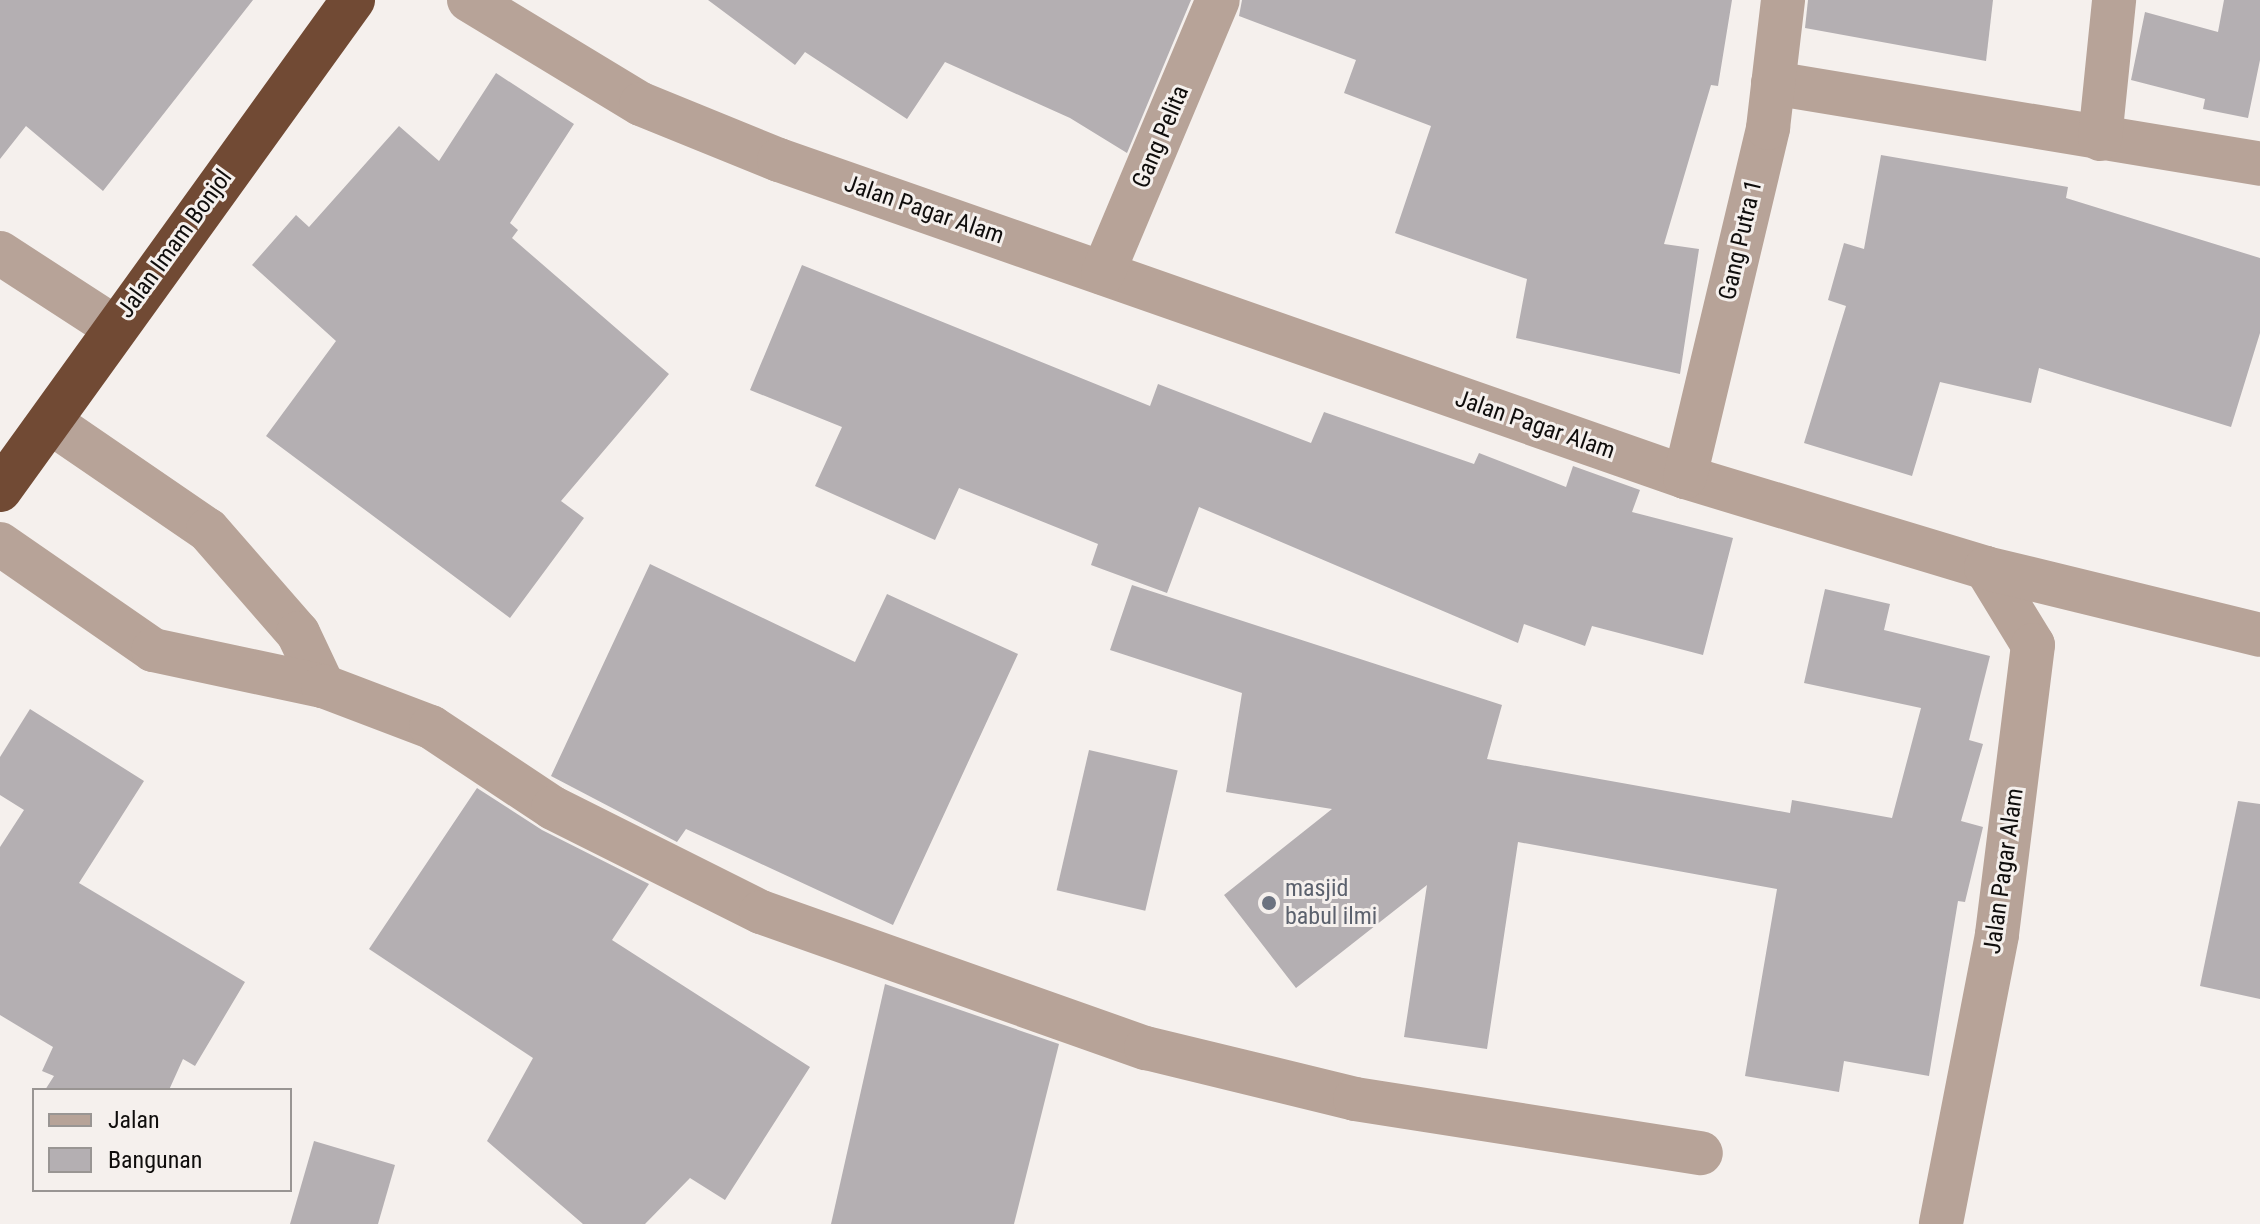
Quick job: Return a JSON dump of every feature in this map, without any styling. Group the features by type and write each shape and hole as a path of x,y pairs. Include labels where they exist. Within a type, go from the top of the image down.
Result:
{"highway":[{"name":"Jalan Imam Bonjol","path":"0,490 114,327 353,0"}],"street":[{"name":"Jalan Pagar Alam","path":"469,0 641,104 1103,273 1685,477 1986,568 2023,619 2033,645 1997,935 1941,1224"},
{"name":"Gang Pelita","path":"1103,273 1218,0"},
{"name":"Gang Putra 1","path":"1685,477 1773,83 1783,0"},
{"path":"2100,139 2114,0"},
{"path":"1773,83 2260,164"},
{"path":"0,253 114,327"},
{"path":"50,422 208,530 298,633 323,686"},
{"path":"0,544 153,650 323,686 431,727 553,808 761,912 1146,1048 1355,1099 1701,1153"},
{"path":"1986,568 2260,635"}],"building":[{"path":"0,0 253,0 103,191 26,126 0,159"},
{"path":"708,0 1191,0 1127,153 1070,118 945,62 907,119 805,52 795,65"},
{"path":"1242,0 1732,0 1718,86 1711,85 1664,244 1699,249 1680,374 1516,338 1527,279 1395,233 1431,126 1344,93 1356,60 1239,16"},
{"path":"1808,0 1993,0 1986,61 1805,28"},
{"path":"2224,0 2260,0 2260,60 2248,118 2203,109 2205,99 2131,80 2145,12 2218,32"},
{"path":"496,73 574,124 510,223 518,230 512,238 669,374 561,501 584,518 510,618 266,436 336,341 252,265 296,215 309,227 399,126 439,161"},
{"path":"1881,155 2068,187 2066,198 2260,258 2260,333 2231,427 2039,368 2031,403 1940,382 1912,476 1804,443 1846,306 1828,300 1844,243 1864,249"},
{"path":"802,265 1150,406 1158,384 1311,443 1324,412 1474,464 1479,453 1566,487 1573,466 1640,490 1632,512 1733,538 1703,655 1592,626 1585,646 1524,624 1518,643 1199,507 1167,593 1091,565 1098,544 959,488 935,540 815,486 842,427 750,390"},
{"path":"650,564 855,662 887,594 1018,654 893,925 686,829 677,842 551,776"},
{"path":"1132,585 1502,705 1487,759 1790,813 1792,800 1892,818 1921,708 1804,683 1825,589 1890,604 1884,630 1990,656 1969,740 1983,744 1961,821 1983,827 1965,902 1958,901 1929,1076 1844,1061 1839,1092 1745,1076 1777,889 1518,842 1487,1049 1404,1037 1427,885 1296,988 1224,895 1332,809 1226,792 1242,693 1110,650"},
{"path":"30,709 144,781 79,883 245,982 195,1066 183,1059 170,1088 46,1088 54,1076 42,1071 53,1047 0,1015 0,847 24,810 0,795 0,757"},
{"path":"1089,750 1178,770 1145,911 1057,890"},
{"path":"477,788 542,830 649,884 612,940 810,1067 725,1200 690,1178 645,1224 583,1224 487,1141 533,1058 369,949"},
{"path":"2238,801 2260,804 2260,999 2200,986"},
{"path":"885,984 1059,1044 1014,1224 831,1224"},
{"path":"314,1141 395,1165 378,1224 290,1224"}],"place":[{"name":"masjid babul ilmi","path":"1269,903"}]}
